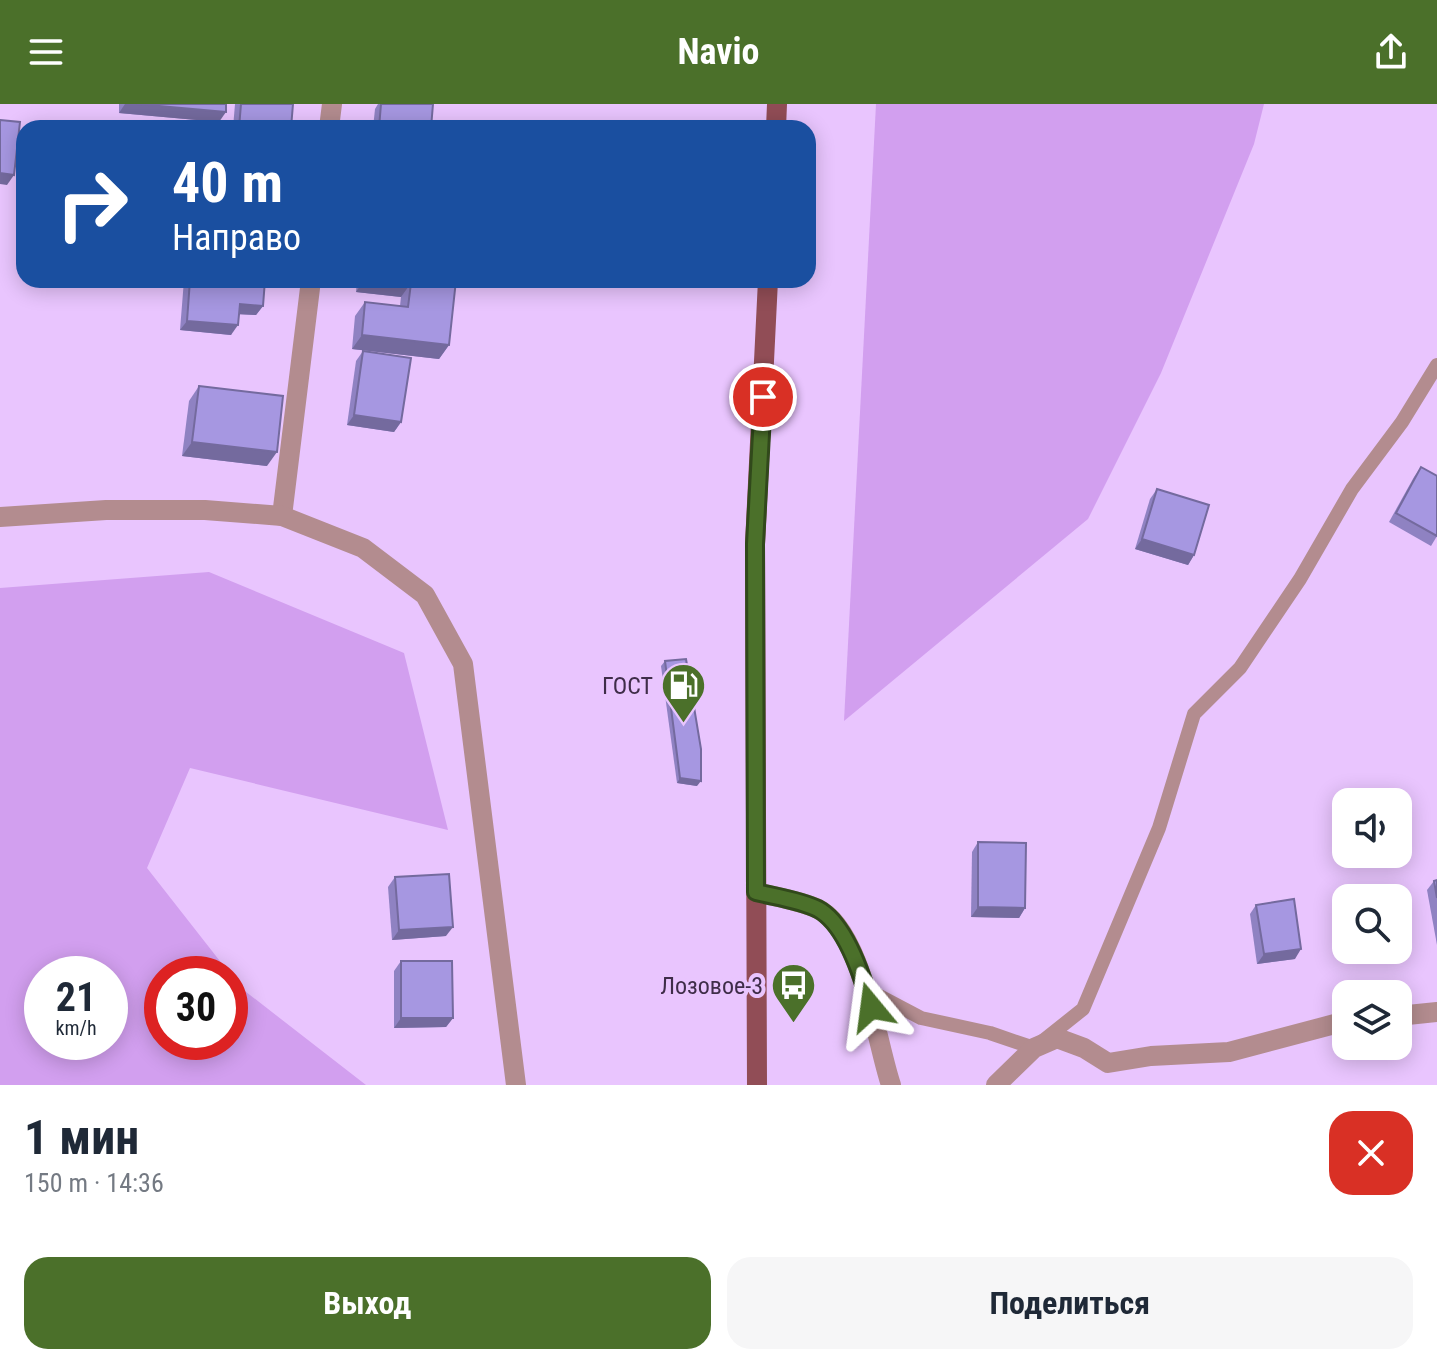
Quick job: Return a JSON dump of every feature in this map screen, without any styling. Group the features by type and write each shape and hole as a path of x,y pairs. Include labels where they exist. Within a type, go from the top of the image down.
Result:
{"main road":[{"path":"757,1085 755,544 768,288"}],"street":[{"path":"282,516 310,288"},
{"path":"0,517 163,510 282,516 363,548 425,595 463,664 516,1085"},
{"path":"756,892 819,909 835,925 860,968 879,1050 891,1085"},
{"path":"1412,1015 1437,1012"},
{"path":"996,1085 1034,1048 1057,1038 1084,1048 1108,1063 1151,1056 1229,1052 1332,1025"}],"lane":[{"path":"866,989 921,1018 990,1033 1034,1048 1083,1009 1159,828 1194,714 1240,668 1300,579 1352,489 1402,422 1437,365"}],"shaded area":[{"path":"876,104 1264,104 1254,144 1161,373 1088,519 844,721"},
{"path":"209,572 404,653 448,830 190,768 147,868 216,956 144,956 144,1060 248,1060 248,993 366,1085 0,1085 0,588"}],"building":[{"path":"137,104 226,104 226,112"},
{"path":"241,104 293,104 292,120 240,120"},
{"path":"381,104 433,104 432,120 380,120"},
{"path":"0,120 16,122 14,175 0,173"},
{"path":"189,288 264,288 263,306 240,304 238,325 187,321"},
{"path":"410,288 455,288 449,345 362,335 365,302 408,307"},
{"path":"363,351 411,358 401,422 354,415"},
{"path":"199,386 283,396 277,452 192,442"},
{"path":"1421,467 1437,476 1437,536 1396,513"},
{"path":"1157,489 1209,505 1194,555 1142,539"},
{"path":"686,659 701,749 701,781 680,778 665,661"},
{"path":"978,842 1026,843 1025,908 978,907"},
{"path":"449,874 453,927 399,930 395,877"},
{"path":"1294,899 1301,949 1264,954 1256,905"},
{"path":"401,961 452,961 453,1018 401,1018"}],"place":[{"name":"ГОСТ","path":"684,725"},
{"name":"Лозовое-3","path":"794,1025"}],"route":[{"path":"763,397 755,544 756,892 819,909 835,925 860,968 871,1007"}]}
